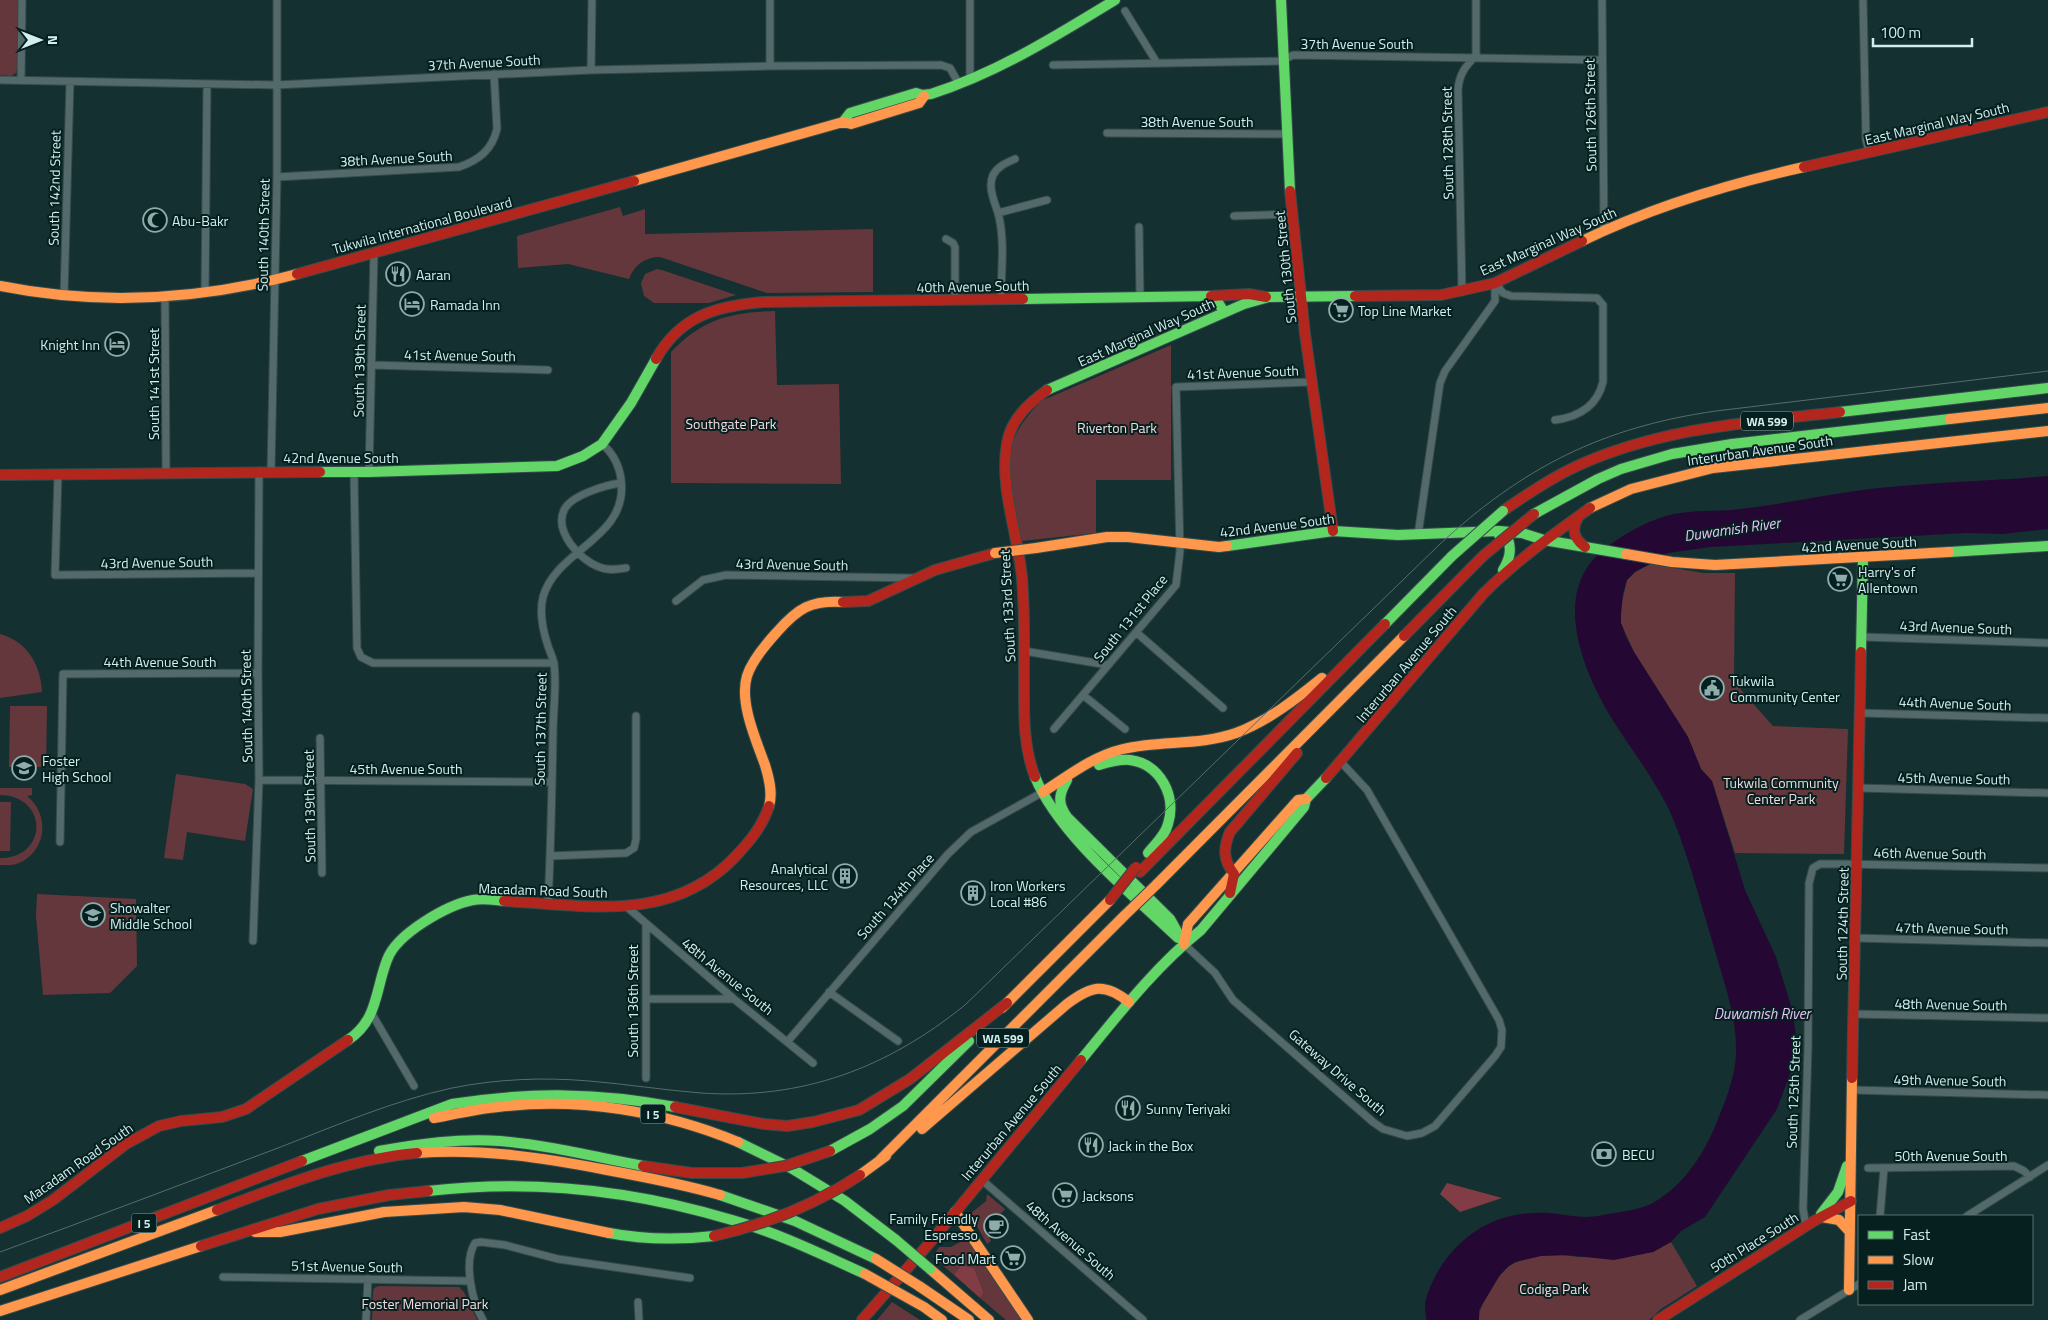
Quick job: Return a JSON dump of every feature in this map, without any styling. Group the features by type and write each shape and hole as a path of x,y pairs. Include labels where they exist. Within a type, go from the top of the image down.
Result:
{"main road":[{"name":"Tukwila International Boulevard","path":"0,286 64,296 121,299 204,293 274,280 773,143 843,122 850,113 916,93 924,96 959,84 1041,44 1115,0"},
{"name":"South 130th Street","path":"1281,0 1286,134 1300,297 1311,382 1327,474 1333,531"},
{"name":"East Marginal Way South","path":"1017,419 1025,407 1049,389 1244,304 1269,297 1440,295 1462,292 1495,283 1604,230 1660,206 1771,174 2048,112"},
{"name":"40th Avenue South","path":"642,382 662,348 680,328 693,319 714,310 737,304 1249,294 1269,297"},
{"path":"1211,296 1216,299 1224,312"},
{"name":"42nd Avenue South","path":"0,475 259,471 369,472 557,466 583,456 602,444 631,403 642,382"},
{"path":"2013,394 2048,383"},
{"name":"WA 599","path":"289,1168 322,1166 365,1154 408,1146 475,1141 522,1144 683,1172 742,1173 785,1166 830,1151 870,1130 903,1106 1452,556 1504,511 1531,492 1579,465 1656,438 1695,430 2013,394 2048,388"},
{"name":"WA 599","path":"244,1232 280,1232 384,1212 464,1207 500,1210 630,1236 673,1240 714,1236 758,1226 799,1211 840,1189 880,1160 1483,556 1534,514 1598,479 1621,469 1672,454 1732,444 2048,408"},
{"name":"South 133rd Street","path":"1017,419 1007,439 1005,470 1021,561 1025,740 1031,765 1043,792"},
{"name":"Interurban Avenue South","path":"862,1320 982,1180 1129,1002 1184,944 1201,930 1230,893 1304,807 1306,799 1341,762 1483,594 1544,540 1581,513 1631,489 1714,468 2048,431"},
{"path":"1581,513 1575,522 1572,532 1576,541 1585,547"},
{"name":"42nd Avenue South","path":"915,578 965,560 995,553 1107,537 1128,536 1179,544 1226,546 1333,531 1418,534 1492,531 1522,533 1544,540 1672,562 1715,564 1863,558 2048,546"},
{"path":"1492,531 1508,539 1511,550 1508,563 1497,580"},
{"name":"South 124th Street","path":"1850,1290 1853,1014 1863,637 1863,558"},
{"name":"Macadam Road South","path":"0,1228 27,1216 53,1200 126,1144 159,1126 181,1121 222,1117 246,1110 357,1034 372,1014 387,958 395,946 446,908 475,899 627,907 648,905 682,895 712,879 749,845 767,818 771,802 770,778 749,717 744,689 752,665 781,629 807,606 816,603 869,600 884,595 915,578"},
{"path":"1043,792 1081,768 1112,752 1134,747 1199,742 1229,735 1250,726 1295,699 1372,637"},
{"path":"1230,893 1234,874 1223,857 1224,846 1230,832 1366,672"},
{"path":"1043,792 1098,766 1122,760 1132,760 1148,766 1161,778 1170,798 1170,815 1163,835 1138,870"},
{"path":"1067,780 1059,792 1058,800 1061,809 1072,823 1170,919 1184,944"},
{"name":"Gateway Drive South","path":"1043,792 1063,823 1083,845 1184,944"},
{"name":"Interurban Avenue South","path":"1184,944 1188,924 1298,800 1306,799"},
{"path":"880,1160 950,1106 1080,994 1091,988 1103,988 1120,994 1129,1002"},
{"path":"381,1132 452,1104 491,1098 582,1094 628,1098 764,1124 786,1126 825,1120 859,1110 892,1091 1007,1003"},
{"name":"I 5","path":"0,1277 381,1132 458,1112 501,1106 588,1104 646,1113 716,1133 772,1156 854,1207 896,1240 989,1320"},
{"path":"1813,1222 1833,1200 1843,1182 1852,1140"},
{"name":"I 5","path":"0,1290 236,1202 342,1167 385,1158 440,1153 512,1154 670,1182 712,1192 770,1211 823,1232 876,1259 969,1320"},
{"path":"0,1311 303,1213 360,1200 440,1188 530,1185 593,1189 686,1205 767,1231 825,1254 865,1274 924,1307 942,1320"},
{"path":"1833,1200 1851,1201"},
{"name":"50th Place South","path":"1658,1320 1813,1222 1851,1201"},
{"path":"955,1212 1028,1320"},
{"path":"1813,1222 1829,1217 1839,1220 1850,1232"}],"street":[{"path":"21,80 22,0"},
{"name":"South 140th Street","path":"271,471 277,177 277,0"},
{"path":"591,70 592,0"},
{"path":"770,0 770,66"},
{"path":"970,0 970,79"},
{"path":"1476,0 1476,56"},
{"name":"South 126th Street","path":"1602,0 1604,230"},
{"path":"1863,0 1866,140 1869,152"},
{"path":"1125,11 1157,63"},
{"name":"37th Avenue South","path":"1053,65 1282,61 1293,55 1476,56 1525,60 1602,60"},
{"name":"South 128th Street","path":"1462,292 1458,90 1462,71 1476,56"},
{"name":"37th Avenue South","path":"0,80 276,85 591,70 770,66 946,66 950,68 959,84"},
{"name":"38th Avenue South","path":"277,177 459,167 472,163 482,157 490,148 497,129 494,74"},
{"name":"South 142nd Street","path":"64,296 70,82"},
{"path":"204,293 207,84"},
{"name":"38th Avenue South","path":"1107,133 1286,134"},
{"path":"1002,299 1002,234 992,192 993,176 1003,164 1015,159"},
{"path":"998,213 1047,200"},
{"path":"1234,216 1293,214"},
{"path":"1139,227 1140,297"},
{"path":"946,239 953,243 955,247 955,300"},
{"name":"South 139th Street","path":"369,472 374,252"},
{"path":"1495,283 1503,293 1511,296 1597,298 1603,305 1603,382 1601,391 1589,406 1572,418 1556,420"},
{"path":"1418,534 1440,383 1444,372 1495,301 1495,283"},
{"name":"South 141st Street","path":"165,296 166,472"},
{"name":"41st Avenue South","path":"371,366 548,370"},
{"name":"41st Avenue South","path":"1176,387 1311,382"},
{"name":"South 131st Place","path":"1054,729 1137,634 1176,585 1179,544 1176,387"},
{"name":"South 137th Street","path":"548,903 554,663 542,626 543,599 552,579 605,529 616,515 621,497 621,483 616,460 602,444"},
{"name":"South 140th Street","path":"252,941 259,780 259,471"},
{"path":"354,472 358,654 365,660 373,663 554,663"},
{"name":"43rd Avenue South","path":"58,475 56,575 258,573"},
{"path":"621,483 612,484 572,500 564,508 561,523 563,531 578,553 599,567 611,570 626,568"},
{"name":"43rd Avenue South","path":"676,601 703,580 726,575 915,578"},
{"path":"1137,634 1223,708"},
{"name":"43rd Avenue South","path":"1863,637 2048,643"},
{"path":"1024,651 1108,665"},
{"name":"44th Avenue South","path":"60,842 63,674 258,673"},
{"path":"1083,695 1125,728"},
{"name":"44th Avenue South","path":"1860,713 2048,718"},
{"path":"550,856 626,854 634,848 636,839 636,716"},
{"name":"South 139th Street","path":"320,738 322,873"},
{"name":"Gateway Drive South","path":"1184,944 1215,973 1233,1000 1383,1129 1407,1136 1430,1129 1470,1086 1500,1047 1502,1030 1499,1020 1367,790 1341,762"},
{"name":"45th Avenue South","path":"259,780 552,782"},
{"name":"45th Avenue South","path":"1858,788 2048,793"},
{"name":"South 134th Place","path":"788,1041 948,854 971,832 1043,792"},
{"name":"46th Avenue South","path":"1813,868 1823,864 1857,864 2048,868"},
{"name":"South 125th Street","path":"1813,868 1809,883 1808,1048 1803,1209 1813,1222"},
{"name":"48th Avenue South","path":"627,907 734,999 813,1063"},
{"name":"South 136th Street","path":"646,925 646,1078"},
{"name":"47th Avenue South","path":"1856,938 2048,943"},
{"path":"829,992 898,1041"},
{"path":"646,998 734,999"},
{"path":"372,1014 414,1086"},
{"name":"48th Avenue South","path":"1853,1014 2048,1018"},
{"name":"49th Avenue South","path":"1852,1090 2048,1095"},
{"path":"1969,1215 2048,1165"},
{"name":"50th Avenue South","path":"1868,1168 2014,1166 2024,1171 2030,1177"},
{"path":"1880,1215 1884,1168"},
{"name":"48th Avenue South","path":"982,1180 1144,1320"},
{"path":"484,1320 475,1302 470,1281 471,1249 475,1243 481,1242 505,1246 558,1259 690,1278"},
{"name":"51st Avenue South","path":"223,1277 470,1281"},
{"path":"366,1320 368,1279"},
{"path":"1800,1320 1858,1285"},
{"path":"638,1302 638,1320"}],"green space":[{"path":"0,0 18,0 17,69 16,73 11,76 0,75"},
{"path":"620,207 623,216 645,209 645,234 873,229 873,292 767,293 660,257 645,260 637,266 629,279 568,264 518,268 517,236"},
{"path":"657,269 736,295 709,303 654,303 644,296 641,283 645,274"},
{"name":"Southgate Park","path":"775,311 777,385 839,384 841,484 671,483 671,352 694,332 718,319 745,313"},
{"name":"Riverton Park","path":"1171,345 1171,480 1096,480 1096,533 1022,541 1013,501 1010,458 1017,432 1025,420 1041,401"},
{"name":"Tukwila Community Center Park","path":"1651,564 1703,573 1735,573 1734,682 1773,726 1848,729 1844,854 1735,853 1712,781 1701,769 1688,737 1634,652 1621,623 1621,606 1627,580 1635,572"},
{"path":"0,634 18,642 31,656 39,673 42,692 0,698"},
{"path":"10,706 47,706 46,767 9,767"},
{"path":"176,774 245,784 253,789 245,841 187,832 183,860 164,858"},
{"path":"0,788 32,788 32,795 27,796 39,812 42,822 40,841 35,850 28,857 14,865 0,865 0,858 16,855 27,848 34,838 36,827 34,815 27,805 16,798 0,795"},
{"path":"0,802 11,802 10,851 0,851"},
{"path":"37,894 136,899 137,966 110,993 43,995 36,916"},
{"path":"987,1194 1005,1209 986,1231 991,1241 987,1244 970,1214 986,1201"},
{"path":"960,1242 970,1242 1022,1320 1006,1320 980,1298 984,1293 974,1268 961,1265 954,1275 933,1257 939,1247 951,1247"},
{"name":"Codiga Park","path":"1671,1242 1697,1286 1661,1309 1649,1320 1479,1320 1482,1305 1496,1281 1509,1266 1516,1262 1542,1256 1561,1255 1578,1257 1653,1252"},
{"name":"Foster Memorial Park","path":"379,1286 459,1287 464,1292 477,1320 372,1320 373,1292 374,1288"},
{"path":"892,1302 920,1320 877,1320"}],"shaded area":[{"path":"1447,1183 1502,1198 1460,1212 1440,1194"},
{"path":"961,1265 974,1268 984,1293 980,1298 954,1275"}],"water":[{"name":"Duwamish River","path":"2048,476 2048,529 2003,534 1967,533 1711,547 1668,553 1635,572 1627,580 1623,593 1621,623 1634,652 1688,737 1701,769 1712,781 1745,890 1776,957 1792,1009 1796,1036 1795,1060 1777,1109 1705,1217 1681,1231 1671,1242 1653,1252 1614,1260 1566,1255 1541,1256 1516,1262 1500,1275 1479,1310 1479,1320 1426,1320 1425,1305 1428,1294 1443,1263 1467,1237 1492,1222 1533,1213 1581,1217 1597,1216 1629,1211 1651,1204 1663,1197 1683,1178 1707,1144 1728,1093 1733,1075 1736,1057 1734,1023 1725,984 1680,836 1657,788 1616,726 1598,694 1583,658 1575,620 1576,601 1580,583 1588,566 1602,551 1624,535 1649,522 1675,514 1757,507 1879,488"}],"tram line":[{"path":"0,1252 364,1115 430,1093 452,1088 503,1081 555,1079 603,1082 701,1093 738,1094 774,1091 809,1085 842,1075 874,1062 905,1046 965,1005 1439,545 1502,493 1534,473 1567,455 1601,440 1675,418 1716,411 2048,371"}],"traffic: fast":[{"path":"843,122 850,113 916,93 922,95 931,94 979,76 1026,53 1115,0"},
{"path":"1281,0 1290,191"},
{"path":"1023,299 1211,296 1216,299 1224,312"},
{"path":"1047,390 1244,304 1269,297 1355,296"},
{"path":"320,472 557,466 583,456 602,444 631,403 656,359"},
{"path":"1840,412 2048,388"},
{"path":"1534,514 1598,479 1621,469 1672,454 1732,444 1950,419"},
{"path":"1452,556 1503,511"},
{"path":"1227,546 1333,531 1398,535 1499,531 1522,533 1544,540 1626,554"},
{"path":"1499,535 1508,539 1510,548 1503,570"},
{"path":"1949,552 2048,546"},
{"path":"1385,624 1452,556"},
{"path":"1861,652 1863,558"},
{"path":"1099,765 1122,760 1141,763 1150,768 1164,783 1170,803 1168,824 1162,836 1148,853"},
{"path":"1035,777 1046,799 1079,842 1119,883 1178,938"},
{"path":"1081,1060 1153,976 1184,944 1201,930 1304,807 1306,799 1326,778"},
{"path":"1067,780 1060,799 1067,817 1170,919 1184,944"},
{"path":"348,1040 358,1032 370,1014 392,950 411,931 437,914 462,903 481,899 504,901"},
{"path":"830,1151 870,1129 903,1106 969,1041"},
{"path":"302,1161 452,1104 508,1097 564,1095 591,1096 675,1107"},
{"path":"379,1151 424,1144 485,1140 554,1148 643,1166"},
{"path":"738,1142 791,1168 845,1201 896,1240"},
{"path":"1821,1214 1838,1192 1847,1166"},
{"path":"428,1191 505,1186 543,1187 619,1194 657,1201 732,1220 766,1231 865,1274"},
{"path":"720,1195 795,1221 876,1259"},
{"path":"609,1233 661,1239 714,1236"},
{"path":"896,1240 930,1269"}],"traffic: slow":[{"path":"634,181 843,122 851,124 919,103 924,96"},
{"path":"1582,241 1663,207 1747,181 1804,167"},
{"path":"0,286 75,296 112,298 150,297 224,290 297,274"},
{"path":"1950,419 2048,408"},
{"path":"1590,508 1631,489 1713,468 2048,431"},
{"path":"1036,548 1107,537 1128,537 1219,547 1227,546"},
{"path":"995,553 1036,548"},
{"path":"1626,554 1672,562 1715,565 1949,552"},
{"path":"769,806 771,796 769,780 747,709 745,697 747,676 752,664 764,647 799,611 822,602 843,602"},
{"path":"1156,885 1404,636"},
{"path":"1043,792 1081,767 1112,752 1137,746 1208,740 1236,733 1270,716 1322,678"},
{"path":"1184,944 1188,924 1298,800 1306,799"},
{"path":"1125,915 1156,885"},
{"path":"1002,1008 1110,900"},
{"path":"880,1160 1125,915"},
{"path":"922,1129 1067,1004 1083,993 1091,990 1105,989 1112,991 1129,1002"},
{"path":"1849,1290 1852,1078"},
{"path":"434,1118 482,1109 528,1104 590,1106 620,1109 680,1122 738,1142"},
{"path":"417,1153 465,1152 537,1158 650,1178 720,1195"},
{"path":"860,1175 886,1156"},
{"path":"255,1232 280,1232 384,1212 464,1207 500,1210 609,1233"},
{"path":"0,1290 217,1210"},
{"path":"955,1212 1028,1320"},
{"path":"1822,1217 1839,1220 1850,1232"},
{"path":"0,1311 201,1246"},
{"path":"876,1259 919,1286"},
{"path":"930,1269 989,1320"},
{"path":"865,1274 924,1307"},
{"path":"919,1286 969,1320"},
{"path":"924,1307 942,1320"}],"traffic: jam":[{"path":"1804,167 2048,112"},
{"path":"297,274 634,181"},
{"path":"1290,191 1305,334 1333,531"},
{"path":"1355,296 1441,295 1495,283 1582,241"},
{"path":"1211,296 1249,294 1266,297"},
{"path":"656,359 666,344 688,323 715,310 746,304 763,302 1023,299"},
{"path":"1035,777 1028,753 1025,729 1022,578 1007,494 1005,460 1012,426 1027,406 1047,390"},
{"path":"1503,511 1539,487 1577,466 1608,453 1641,443 1706,428 1840,412"},
{"path":"0,475 320,472"},
{"path":"1326,778 1483,594 1521,559 1590,508"},
{"path":"1483,556 1534,514"},
{"path":"1579,516 1574,533 1585,547"},
{"path":"843,602 868,601 935,570 995,553"},
{"path":"1404,636 1483,556"},
{"path":"1140,872 1385,624"},
{"path":"1852,1078 1861,652"},
{"path":"1230,893 1234,874 1230,869 1225,854 1230,832 1297,753"},
{"path":"504,901 597,907 627,906 656,901 684,893 710,878 735,857 755,833 763,821 769,806"},
{"path":"1110,900 1136,867"},
{"path":"675,1107 764,1124 787,1126 813,1122 859,1110 910,1079 1007,1003"},
{"path":"0,1228 27,1216 53,1200 126,1144 159,1126 181,1121 222,1117 246,1109 348,1040"},
{"path":"862,1320 933,1239 1081,1060"},
{"path":"742,1173 785,1166 830,1151"},
{"path":"217,1210 340,1167 391,1156 417,1153"},
{"path":"0,1277 302,1161"},
{"path":"643,1166 692,1173 742,1173"},
{"path":"714,1236 753,1226 790,1212 826,1196 860,1175"},
{"path":"201,1246 318,1209 389,1195 428,1191"},
{"path":"1658,1320 1814,1221 1851,1201"}],"place":[{"name":"Abu-Bakr","path":"155,220"},
{"name":"Aaran","path":"398,274"},
{"name":"Ramada Inn","path":"412,304"},
{"name":"Top Line Market","path":"1341,310"},
{"name":"Knight Inn","path":"117,344"},
{"name":"Harry's of Allentown","path":"1840,579"},
{"name":"Tukwila Community Center","path":"1712,688"},
{"name":"Foster High School","path":"24,768"},
{"name":"Analytical Resources, LLC","path":"845,876"},
{"name":"Iron Workers Local #86","path":"973,893"},
{"name":"Showalter Middle School","path":"93,915"},
{"name":"Sunny Teriyaki","path":"1128,1108"},
{"name":"Jack in the Box","path":"1091,1145"},
{"name":"BECU","path":"1604,1154"},
{"name":"Jacksons","path":"1065,1195"},
{"name":"Family Friendly Espresso","path":"996,1226"},
{"name":"Food Mart","path":"1013,1258"}]}
